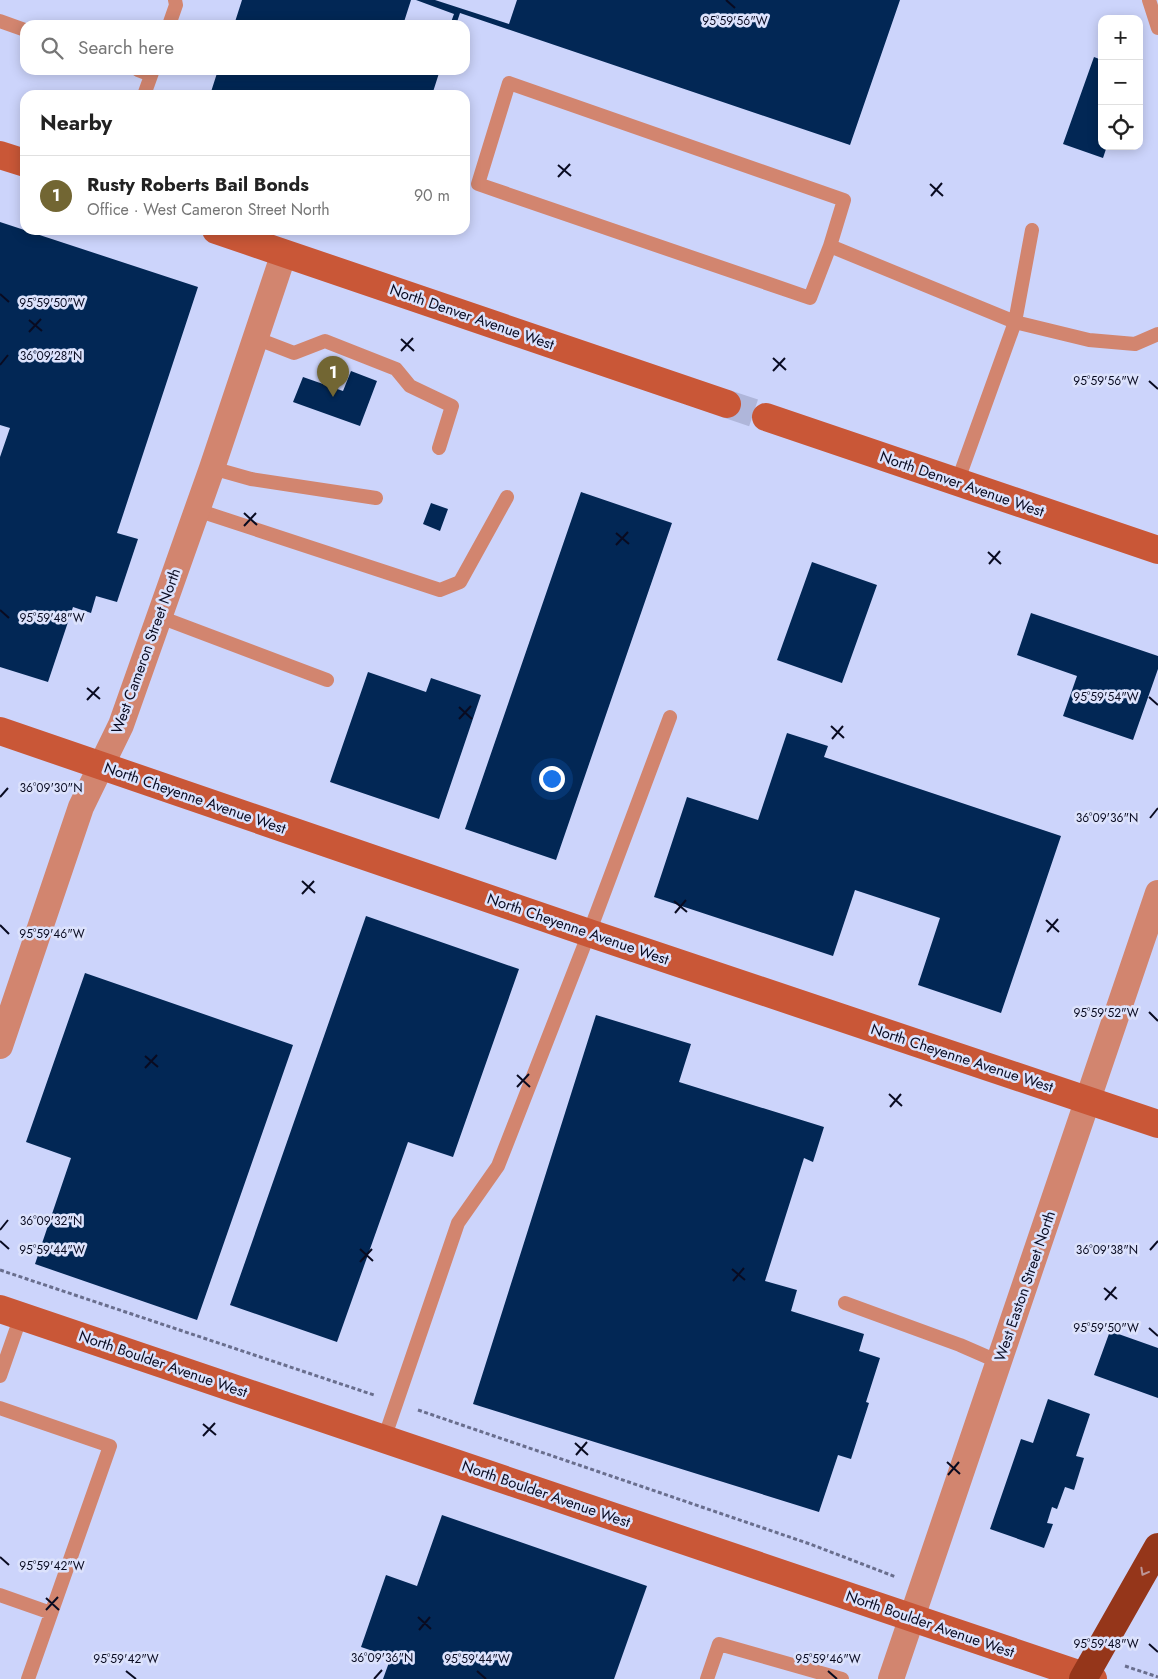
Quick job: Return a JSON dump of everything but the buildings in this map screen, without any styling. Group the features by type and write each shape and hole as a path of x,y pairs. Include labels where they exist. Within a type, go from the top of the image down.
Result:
{"highway":[{"path":"1083,1679 1158,1547"}],"street":[{"path":"0,154 20,161"},
{"name":"North Denver Avenue West","path":"231,235 727,404"},
{"name":"West Cameron Street North","path":"0,1046 5,1017 81,807 121,725 160,617 284,253"},
{"name":"North Denver Avenue West","path":"766,417 1158,550"},
{"name":"North Cheyenne Avenue West","path":"0,731 589,934 1158,1124"},
{"name":"West Easton Street North","path":"891,1679 1158,893"},
{"name":"North Boulder Avenue West","path":"10,1312 1093,1679"}],"lane":[{"path":"171,20 176,6 175,0"},
{"path":"1149,0 1158,28"},
{"path":"0,21 20,28"},
{"path":"146,90 151,75"},
{"path":"509,83 844,200 830,246 810,298 478,184 509,83"},
{"path":"957,483 1015,322 1032,230"},
{"path":"830,246 1015,322 1089,340 1135,344 1158,334"},
{"path":"255,338 294,353 325,341 396,369 410,386 452,406 438,448"},
{"path":"212,468 251,479 376,498"},
{"path":"196,510 440,590 460,582 507,497"},
{"path":"160,617 327,680"},
{"path":"384,1439 458,1223 498,1166 589,934 670,717"},
{"path":"845,1304 960,1345 999,1362"},
{"path":"0,1376 10,1312"},
{"path":"0,1408 110,1446 28,1679"},
{"path":"0,1596 51,1613"},
{"path":"707,1679 719,1644 842,1679"}],"path":[{"name":"North Boulder Avenue West","path":"0,1270 810,1544 890,1574 921,1591"}],"tunnel":[{"path":"727,404 766,417"}],"place":[{"name":"Rusty Roberts Bail Bonds","path":"333,397"}]}
